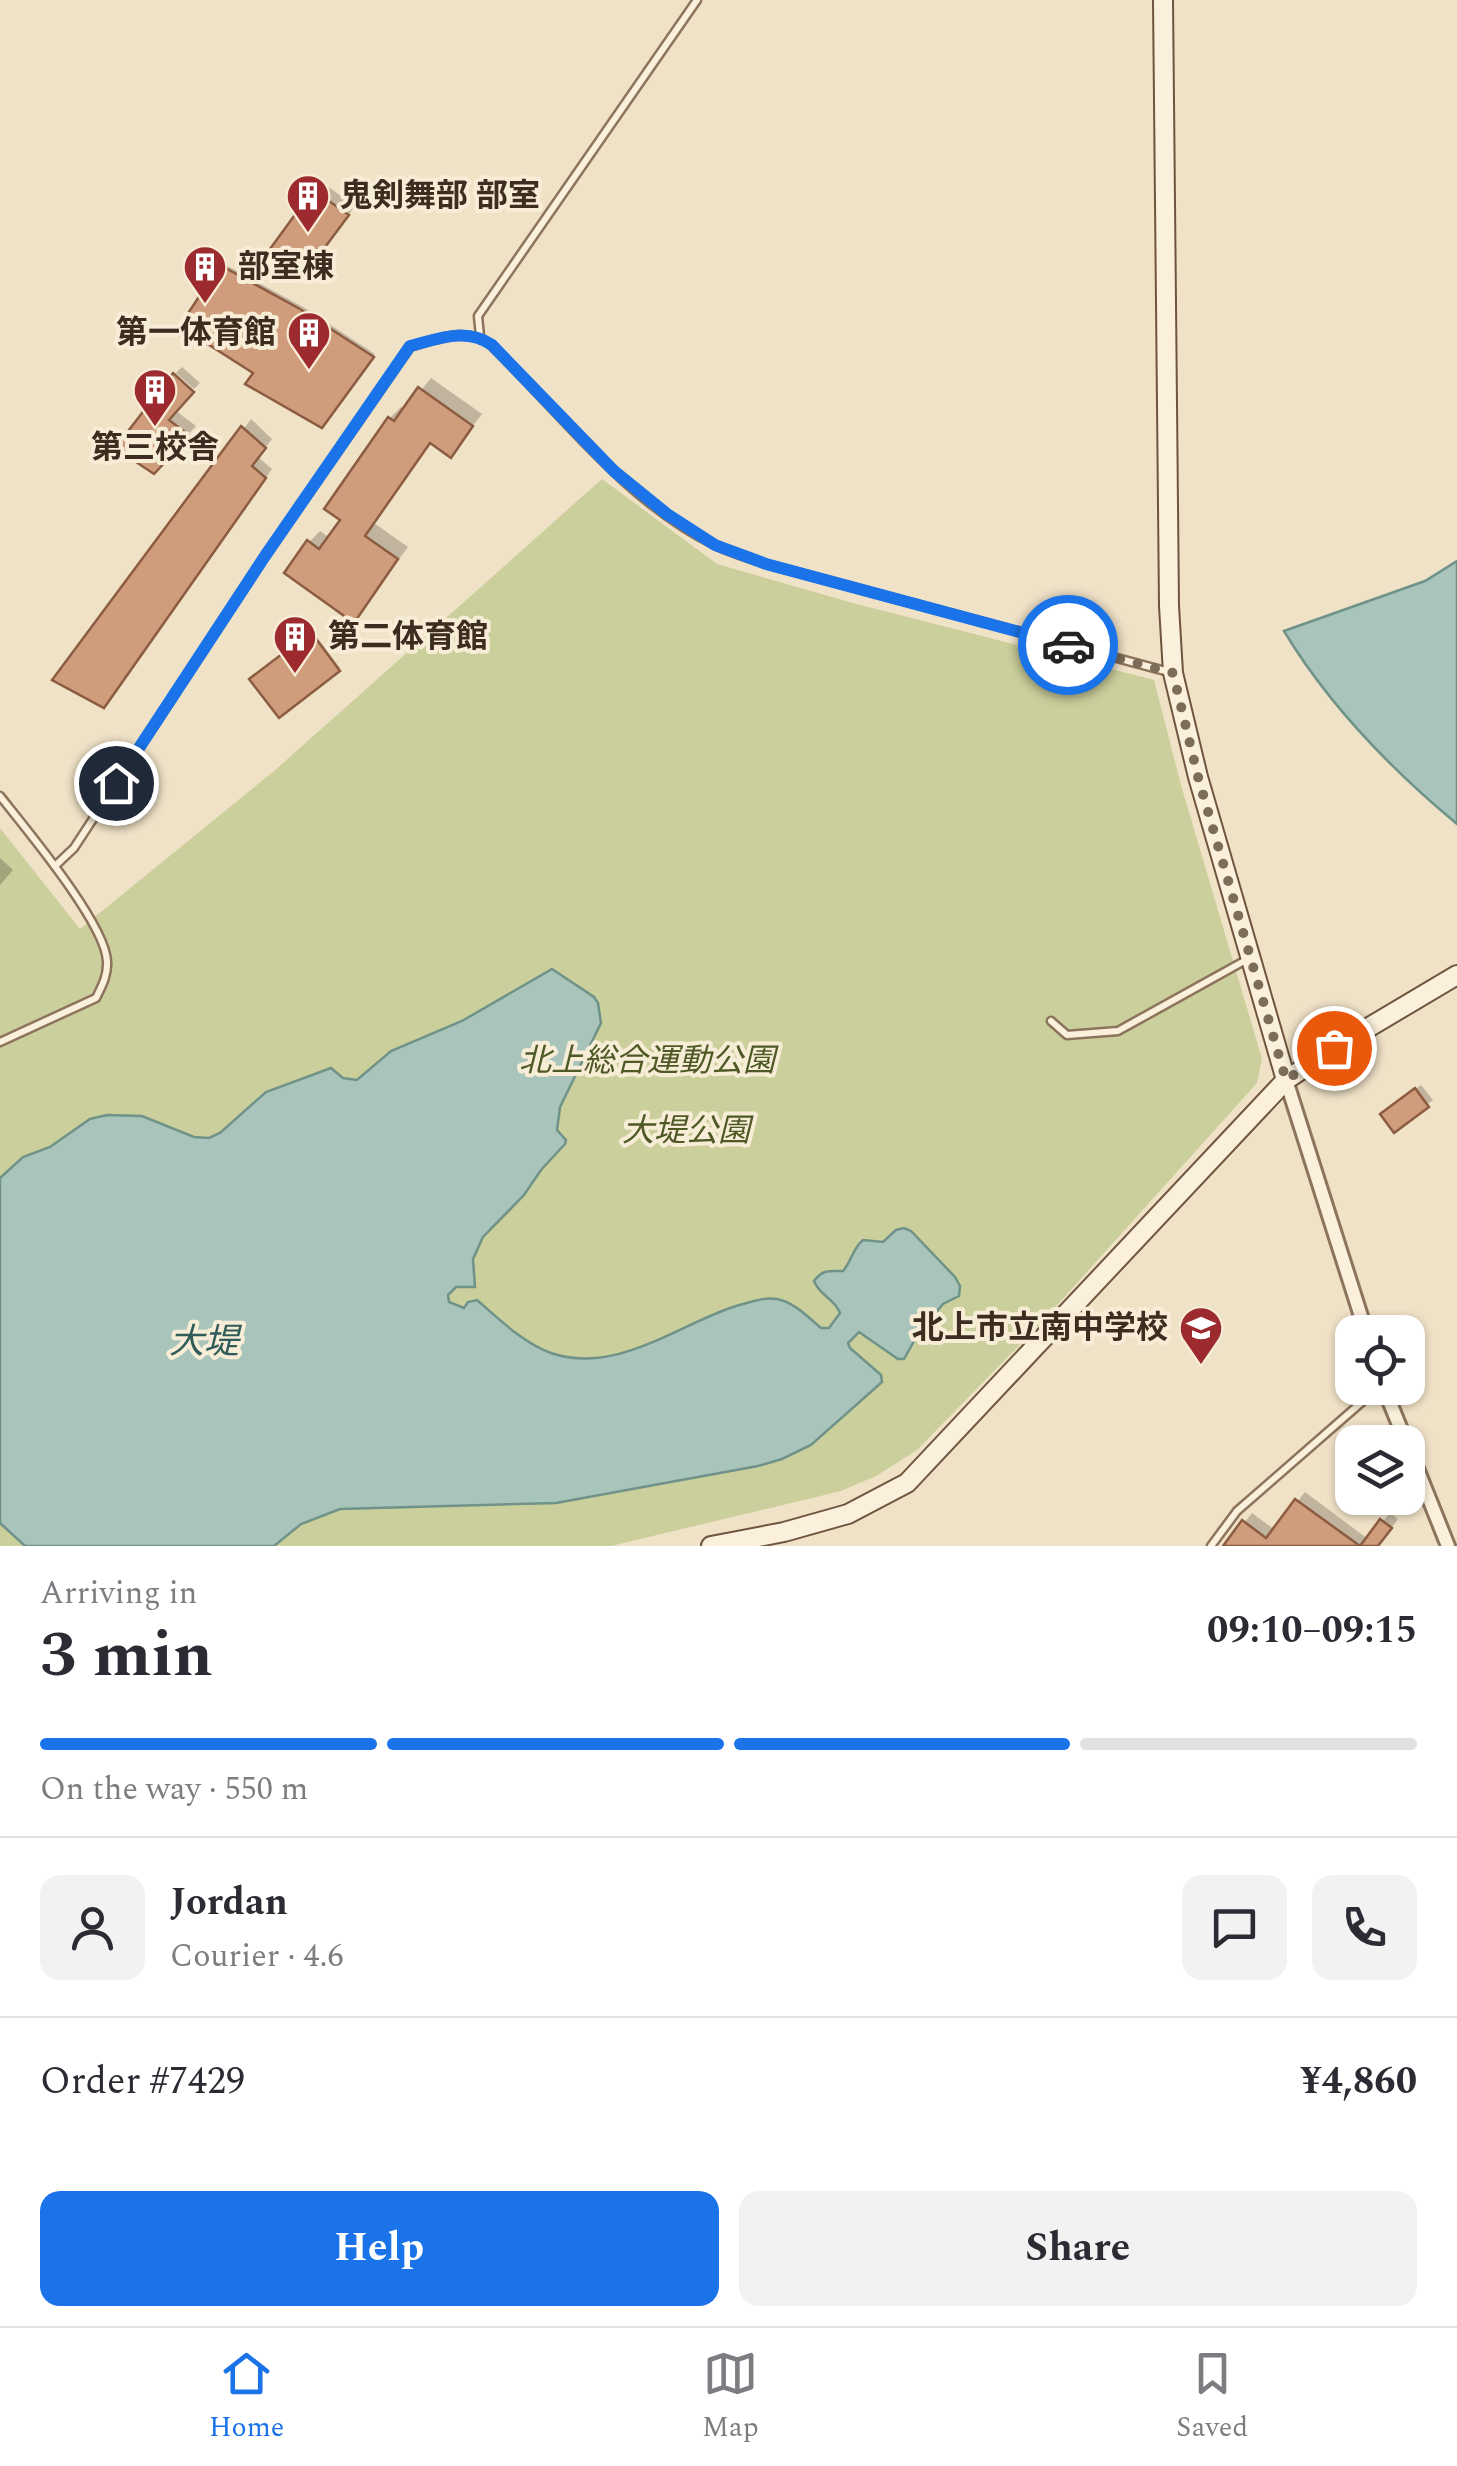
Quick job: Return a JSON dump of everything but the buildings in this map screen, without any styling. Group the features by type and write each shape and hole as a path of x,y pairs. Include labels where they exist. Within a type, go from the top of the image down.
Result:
{"street":[{"path":"1163,0 1168,606 1173,673 1198,777 1286,1080 1361,1315"},
{"path":"711,1546 786,1539 848,1514 907,1483 1286,1080 1457,975"},
{"path":"1425,1489 1448,1546"}],"lane":[{"path":"480,336 478,316 697,0"},
{"path":"55,866 74,848 265,556 410,346 454,334 480,336 614,471 667,514 715,545 766,564 1173,673"},
{"path":"0,796 55,866 108,957 107,974 96,998 0,1042"},
{"path":"1052,1021 1066,1035 1118,1030 1250,956"},
{"path":"1211,1546 1236,1511 1361,1405"}],"green space":[{"name":"大堤公園","path":"602,479 717,564 1154,680 1262,1059 1257,1083 1041,1323 917,1450 876,1476 841,1491 611,1546 0,1546 0,828 80,929 274,771"}],"water":[{"path":"1457,561 1457,824 1363,735 1320,684 1284,631 1425,581"},
{"name":"大堤","path":"552,969 594,997 601,1023 560,1107 557,1130 565,1144 483,1237 473,1259 475,1287 456,1287 448,1295 449,1302 464,1308 468,1302 477,1300 531,1343 551,1353 575,1358 622,1353 711,1315 766,1299 789,1303 821,1328 829,1328 840,1313 814,1281 823,1273 843,1271 863,1240 883,1242 904,1228 955,1277 960,1286 959,1296 943,1304 918,1334 904,1359 898,1359 859,1332 848,1343 881,1375 882,1382 811,1445 782,1459 556,1503 340,1509 301,1524 274,1546 25,1546 0,1523 0,1178 23,1157 50,1147 90,1119 107,1115 142,1116 194,1137 209,1138 220,1133 266,1092 331,1068 343,1078 357,1080 391,1051 462,1021"}],"way so far":[{"path":"1068,645 1173,673 1198,777 1286,1080 1334,1048"}],"place":[{"name":"鬼剣舞部 部室","path":"308,234"},
{"name":"部室棟","path":"205,305"},
{"name":"第一体育館","path":"309,371"},
{"name":"第三校舎","path":"155,428"},
{"name":"第二体育館","path":"295,675"},
{"name":"北上市立南中学校","path":"1201,1366"}],"route":[{"path":"116,783 265,556 410,346 454,334 480,336 492,345 614,471 667,514 715,545 766,564 1068,645"}],"park label":[{"name":"北上総合運動公園","path":"647,1061"}]}
